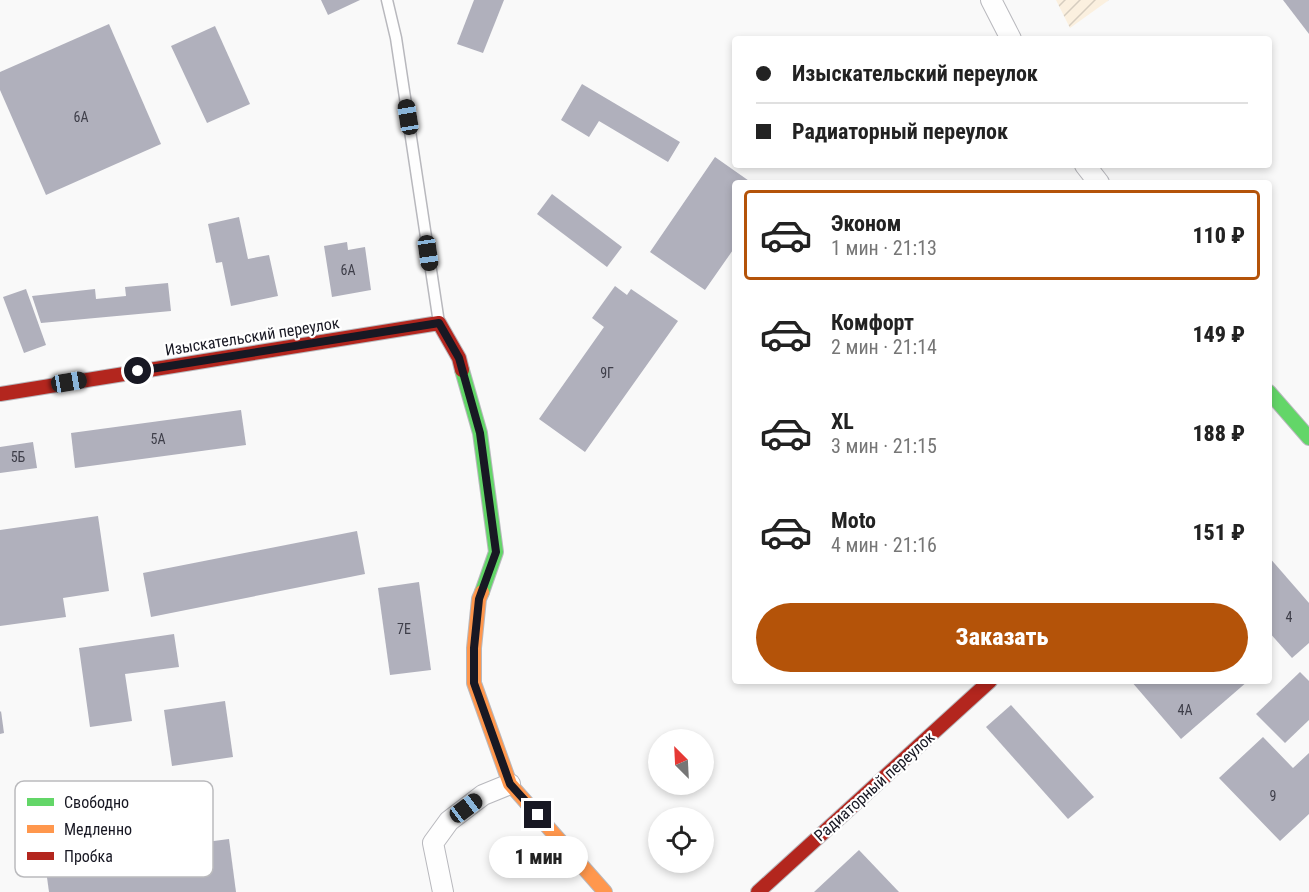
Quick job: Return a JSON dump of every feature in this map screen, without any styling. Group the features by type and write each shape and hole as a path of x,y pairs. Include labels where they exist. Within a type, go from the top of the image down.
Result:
{"street":[{"path":"991,0 1009,36"},
{"path":"1087,168 1097,180"},
{"name":"Изыскательский переулок","path":"0,394 439,323"},
{"path":"439,323 459,358 480,433 496,552 479,599 474,648 474,683 510,784 605,892"},
{"path":"1272,395 1309,438"},
{"name":"Радиаторный переулок","path":"758,892 987,684"},
{"path":"443,892 433,843 449,821 483,795 510,784"}],"lane":[{"path":"387,0 396,38 439,323"}],"shaded area":[{"path":"1056,0 1109,0 1070,28"}],"building":[{"path":"321,0 360,0 328,15"},
{"path":"474,0 504,0 483,53 457,44"},
{"path":"1283,0 1309,0 1309,34"},
{"path":"109,24 161,144 46,195 0,90 0,72"},
{"path":"215,26 250,104 207,123 171,46"},
{"path":"582,84 680,142 668,162 599,121 589,137 561,120"},
{"path":"715,157 748,180 732,180 732,251 705,290 650,252"},
{"path":"552,194 622,247 607,267 537,214"},
{"path":"239,217 248,259 269,255 278,296 231,306 222,262 216,263 208,224"},
{"path":"347,242 348,250 365,247 371,290 332,297 324,246"},
{"path":"168,283 171,311 41,323 32,296 95,289 96,299 126,296 125,287"},
{"path":"615,286 627,295 631,289 678,321 585,452 539,419 604,327 592,318"},
{"path":"26,289 46,345 24,353 3,297"},
{"path":"241,410 246,445 75,468 71,433"},
{"path":"33,442 37,468 0,473 0,447"},
{"path":"98,516 109,591 63,598 66,617 0,626 0,530"},
{"path":"357,531 365,574 151,617 143,573"},
{"path":"1272,560 1309,603 1309,643 1292,658 1272,635"},
{"path":"419,582 431,670 390,675 378,588"},
{"path":"174,634 179,667 125,674 132,721 90,727 79,648"},
{"path":"1300,672 1309,681 1309,720 1285,743 1256,714"},
{"path":"1134,684 1245,684 1181,739"},
{"path":"225,701 233,757 172,766 164,710"},
{"path":"1011,705 1094,797 1068,819 986,727"},
{"path":"0,712 4,733 0,734"},
{"path":"1263,737 1293,768 1309,753 1309,814 1280,841 1219,778"},
{"path":"229,839 236,892 49,892 47,877 213,877 213,841"},
{"path":"859,850 899,892 814,892"}],"traffic: fast":[{"path":"462,370 480,433 496,552 482,592"},
{"path":"1272,395 1309,438"}],"traffic: slow":[{"path":"482,592 479,599 474,648 474,683 510,784 605,892"}],"traffic: jam":[{"path":"0,394 439,323 459,358 462,370"},
{"path":"758,892 987,684"}],"route":[{"path":"138,371 439,323 459,358 480,433 496,552 479,599 474,648 474,683 510,784 538,815"}]}
